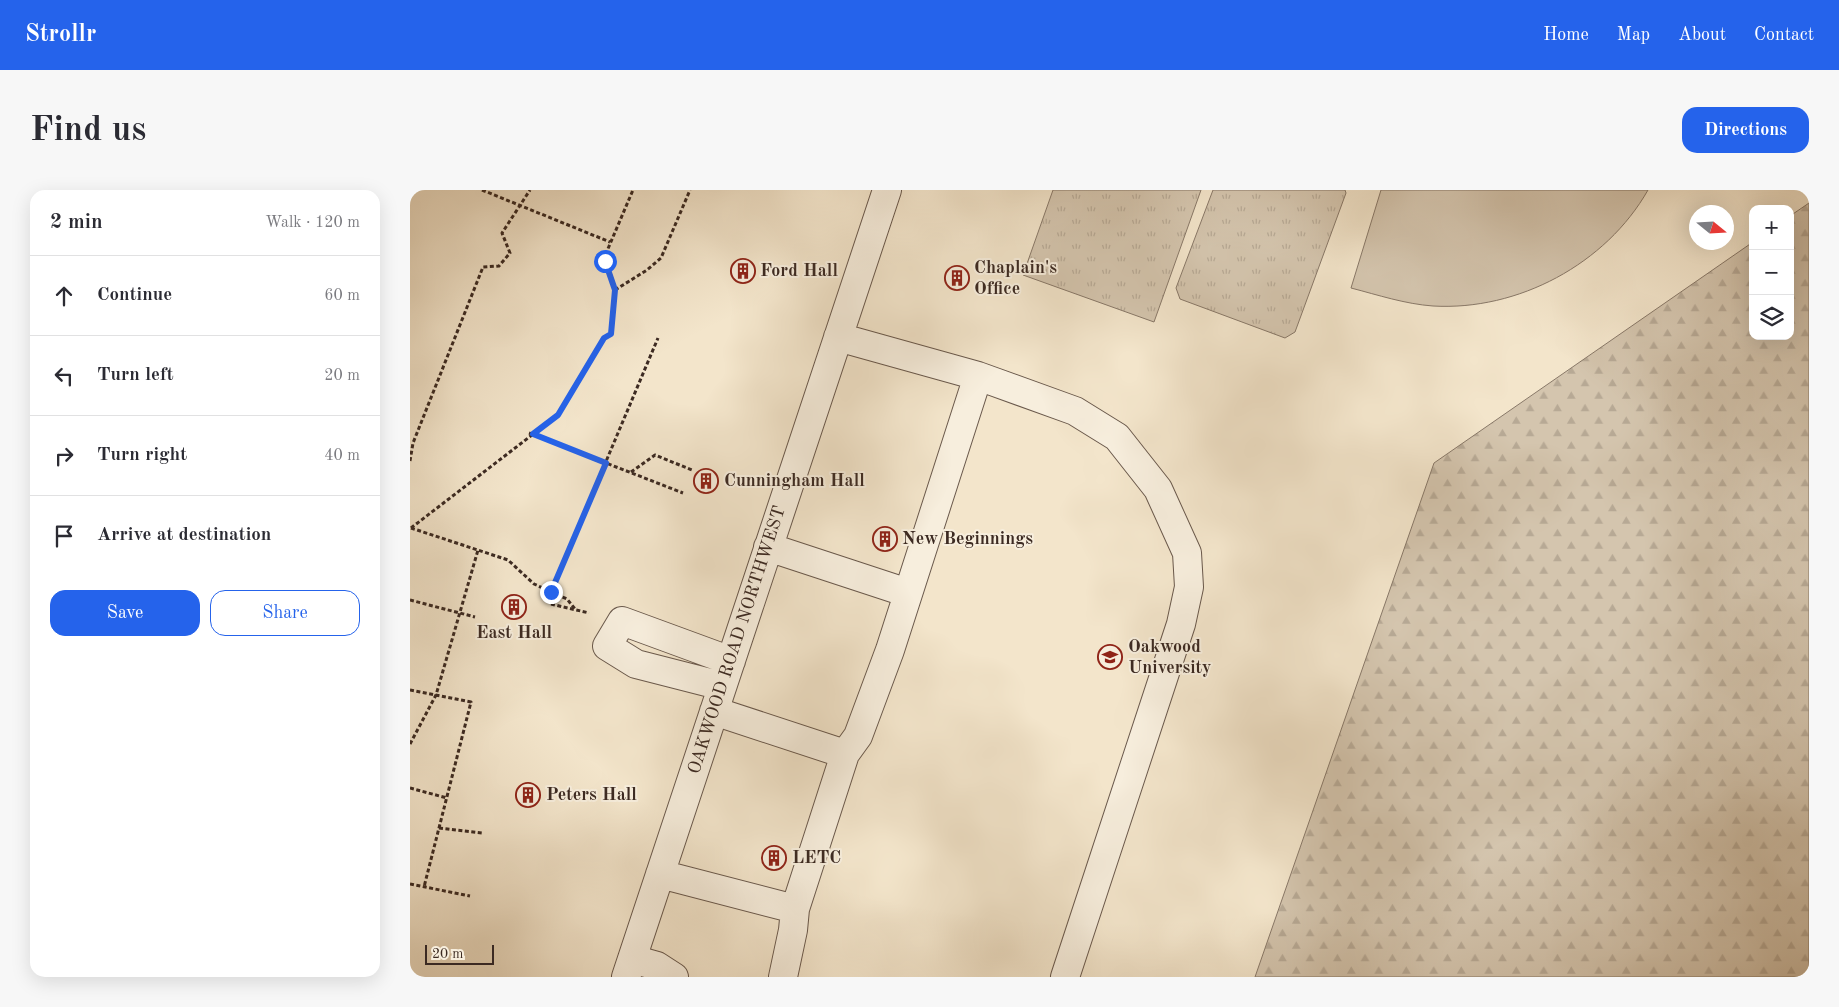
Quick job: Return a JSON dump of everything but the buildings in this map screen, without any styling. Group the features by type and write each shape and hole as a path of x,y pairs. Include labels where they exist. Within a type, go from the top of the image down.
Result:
{"street":[{"name":"OAKWOOD ROAD NORTHWEST","path":"629,968 887,190"},
{"path":"838,337 978,376 1075,411 1117,438 1158,489 1187,553 1190,587 1180,624 1065,977"},
{"path":"783,977 793,930 795,908 845,754 858,736 908,593 978,376"},
{"path":"768,547 908,593"},
{"path":"722,686 636,664 607,646 622,621 731,660"},
{"path":"714,711 845,754"},
{"path":"660,874 795,908"},
{"path":"629,968 657,966 674,977"}],"path":[{"path":"482,190 610,242"},
{"path":"410,461 413,443 483,267 499,266 510,253 502,234 530,190"},
{"path":"410,528 531,433 558,415 604,338 611,334 615,290 605,261 610,242 633,190"},
{"path":"615,290 647,270 661,258 690,190"},
{"path":"551,592 658,338"},
{"path":"531,433 683,492"},
{"path":"630,472 655,455 692,470"},
{"path":"410,528 508,560 534,584 566,599 575,609"},
{"path":"410,744 436,695 478,550"},
{"path":"410,600 475,617"},
{"path":"551,604 589,613"},
{"path":"410,690 471,702 424,887"},
{"path":"410,788 447,797"},
{"path":"439,829 482,833"},
{"path":"410,884 470,896"}],"green space":[{"path":"1053,190 1201,190 1154,322 1023,275"},
{"path":"1213,190 1345,190 1346,193 1295,332 1285,338 1180,299 1176,288"},
{"path":"1381,190 1648,190 1630,216 1609,240 1584,261 1557,278 1527,291 1497,300 1465,305 1433,306 1402,301 1351,288"},
{"path":"1809,203 1809,977 1255,977 1434,463 1749,245 1749,340 1794,340 1794,213"}],"place":[{"name":"Ford Hall","path":"743,271"},
{"name":"Chaplain's Office","path":"957,278"},
{"name":"Cunningham Hall","path":"706,481"},
{"name":"New Beginnings","path":"885,539"},
{"name":"East Hall","path":"514,607"},
{"name":"Oakwood University","path":"1110,657"},
{"name":"Peters Hall","path":"528,795"},
{"name":"LETC","path":"774,858"}],"route":[{"path":"551,592 606,463 533,434 558,415 604,338 611,334 615,290 605,261"}]}
